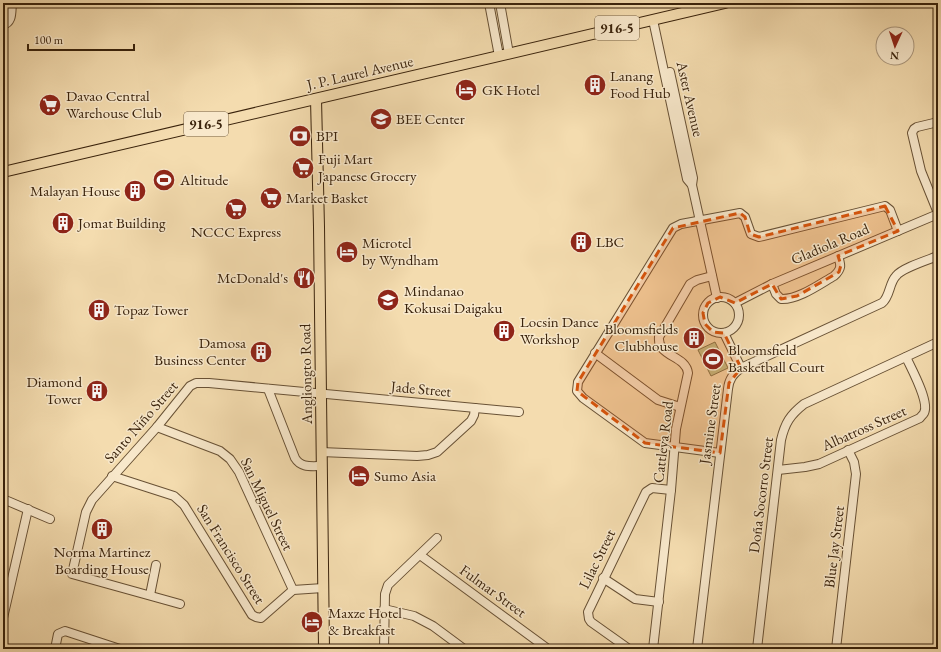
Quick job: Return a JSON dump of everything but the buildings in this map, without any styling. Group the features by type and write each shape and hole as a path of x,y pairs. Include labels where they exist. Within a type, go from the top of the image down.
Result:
{"main road":[{"name":"J. P. Laurel Avenue","path":"3,172 504,55 655,19 705,5 724,3"},
{"name":"Angliongto Road","path":"316,99 320,227 324,649"}],"street":[{"path":"3,25 7,24 10,20 12,3"},
{"path":"489,3 504,55"},
{"path":"500,3 504,55"},
{"name":"Aster Avenue","path":"655,19 688,166 687,179 692,185 716,298"},
{"path":"938,122 917,127 914,129 912,134 921,171 938,214"},
{"path":"720,453 650,445 641,441 579,395 577,388 578,382 595,353 673,228 681,224 740,213 745,217 751,234 760,237 885,206 890,210 898,231"},
{"name":"Gladiola Road","path":"735,303 772,284 938,214"},
{"path":"772,284 776,294 781,299 790,299 839,272 841,265 838,256"},
{"name":"Jasmine Street","path":"697,649 729,383 733,375 741,368 882,303 885,301 893,280 898,274 938,256"},
{"name":"Cattleya Road","path":"653,649 671,490 676,429 688,369 683,363 662,348 658,343 658,337 690,284 697,280 712,276"},
{"path":"716,298 726,298 735,303 739,312 738,323 731,331 717,333 710,330 704,320 703,313 710,301 716,298"},
{"path":"724,333 741,368"},
{"name":"Doña Socorro Street","path":"757,649 781,440 785,425 793,413 804,404 815,398 938,342"},
{"path":"595,353 658,400 680,406"},
{"name":"Albatross Street","path":"778,470 819,464 920,418 925,413 926,406 924,396 906,357"},
{"name":"Santo Niño Street","path":"150,595 72,574 84,520 89,506 112,476 157,427 190,386 196,383 321,393"},
{"path":"268,389 298,463 303,465 322,466"},
{"name":"Jade Street","path":"321,393 519,412"},
{"path":"322,452 428,456 437,452 471,421 475,408"},
{"name":"San Miguel Street","path":"157,427 220,451 230,459 239,472 293,590"},
{"name":"Blue Jay Street","path":"836,649 856,474 854,462 848,450"},
{"name":"San Francisco Street","path":"112,476 174,496 184,505 252,615 261,618 293,590"},
{"name":"Lilac Street","path":"629,649 591,622 588,616 589,607 646,492 652,488 671,490"},
{"path":"3,499 50,519"},
{"path":"3,618 28,509"},
{"path":"384,649 384,609 388,585 437,538"},
{"name":"Fulmar Street","path":"420,555 548,649"},
{"path":"156,565 150,595 180,604"},
{"path":"603,578 635,599 659,602"},
{"path":"293,590 323,588"},
{"path":"384,609 414,616 433,626 464,649"},
{"path":"54,649 57,636 61,632 65,631 106,647 120,649"}],"highlighted area":[{"path":"885,206 898,231 838,256 841,265 839,272 797,296 781,299 772,284 735,303 720,297 708,303 703,313 705,324 713,332 724,333 741,368 729,383 720,453 645,443 577,391 578,382 673,228 740,213 745,217 750,234 759,237"}],"green space":[{"name":"Bloomsfield Basketball Court","path":"715,342 728,368 711,376 698,350"}],"place":[{"name":"Lanang Food Hub","path":"595,85"},
{"name":"GK Hotel","path":"466,90"},
{"name":"Davao Central Warehouse Club","path":"50,105"},
{"name":"BEE Center","path":"381,119"},
{"name":"BPI","path":"300,136"},
{"name":"Fuji Mart Japanese Grocery","path":"303,168"},
{"name":"Altitude","path":"164,180"},
{"name":"Malayan House","path":"135,191"},
{"name":"Market Basket","path":"271,198"},
{"name":"NCCC Express","path":"236,209"},
{"name":"Jomat Building","path":"63,223"},
{"name":"LBC","path":"581,242"},
{"name":"Microtel by Wyndham","path":"347,252"},
{"name":"McDonald's","path":"304,278"},
{"name":"Mindanao Kokusai Daigaku","path":"388,300"},
{"name":"Topaz Tower","path":"99,310"},
{"name":"Locsin Dance Workshop","path":"504,331"},
{"name":"Bloomsfields Clubhouse","path":"694,338"},
{"name":"Damosa Business Center","path":"261,352"},
{"name":"Bloomsfield Basketball Court","path":"713,359"},
{"name":"Diamond Tower","path":"97,391"},
{"name":"Sumo Asia","path":"359,476"},
{"name":"Norma Martinez Boarding House","path":"102,529"},
{"name":"Maxze Hotel & Breakfast","path":"312,622"}]}
